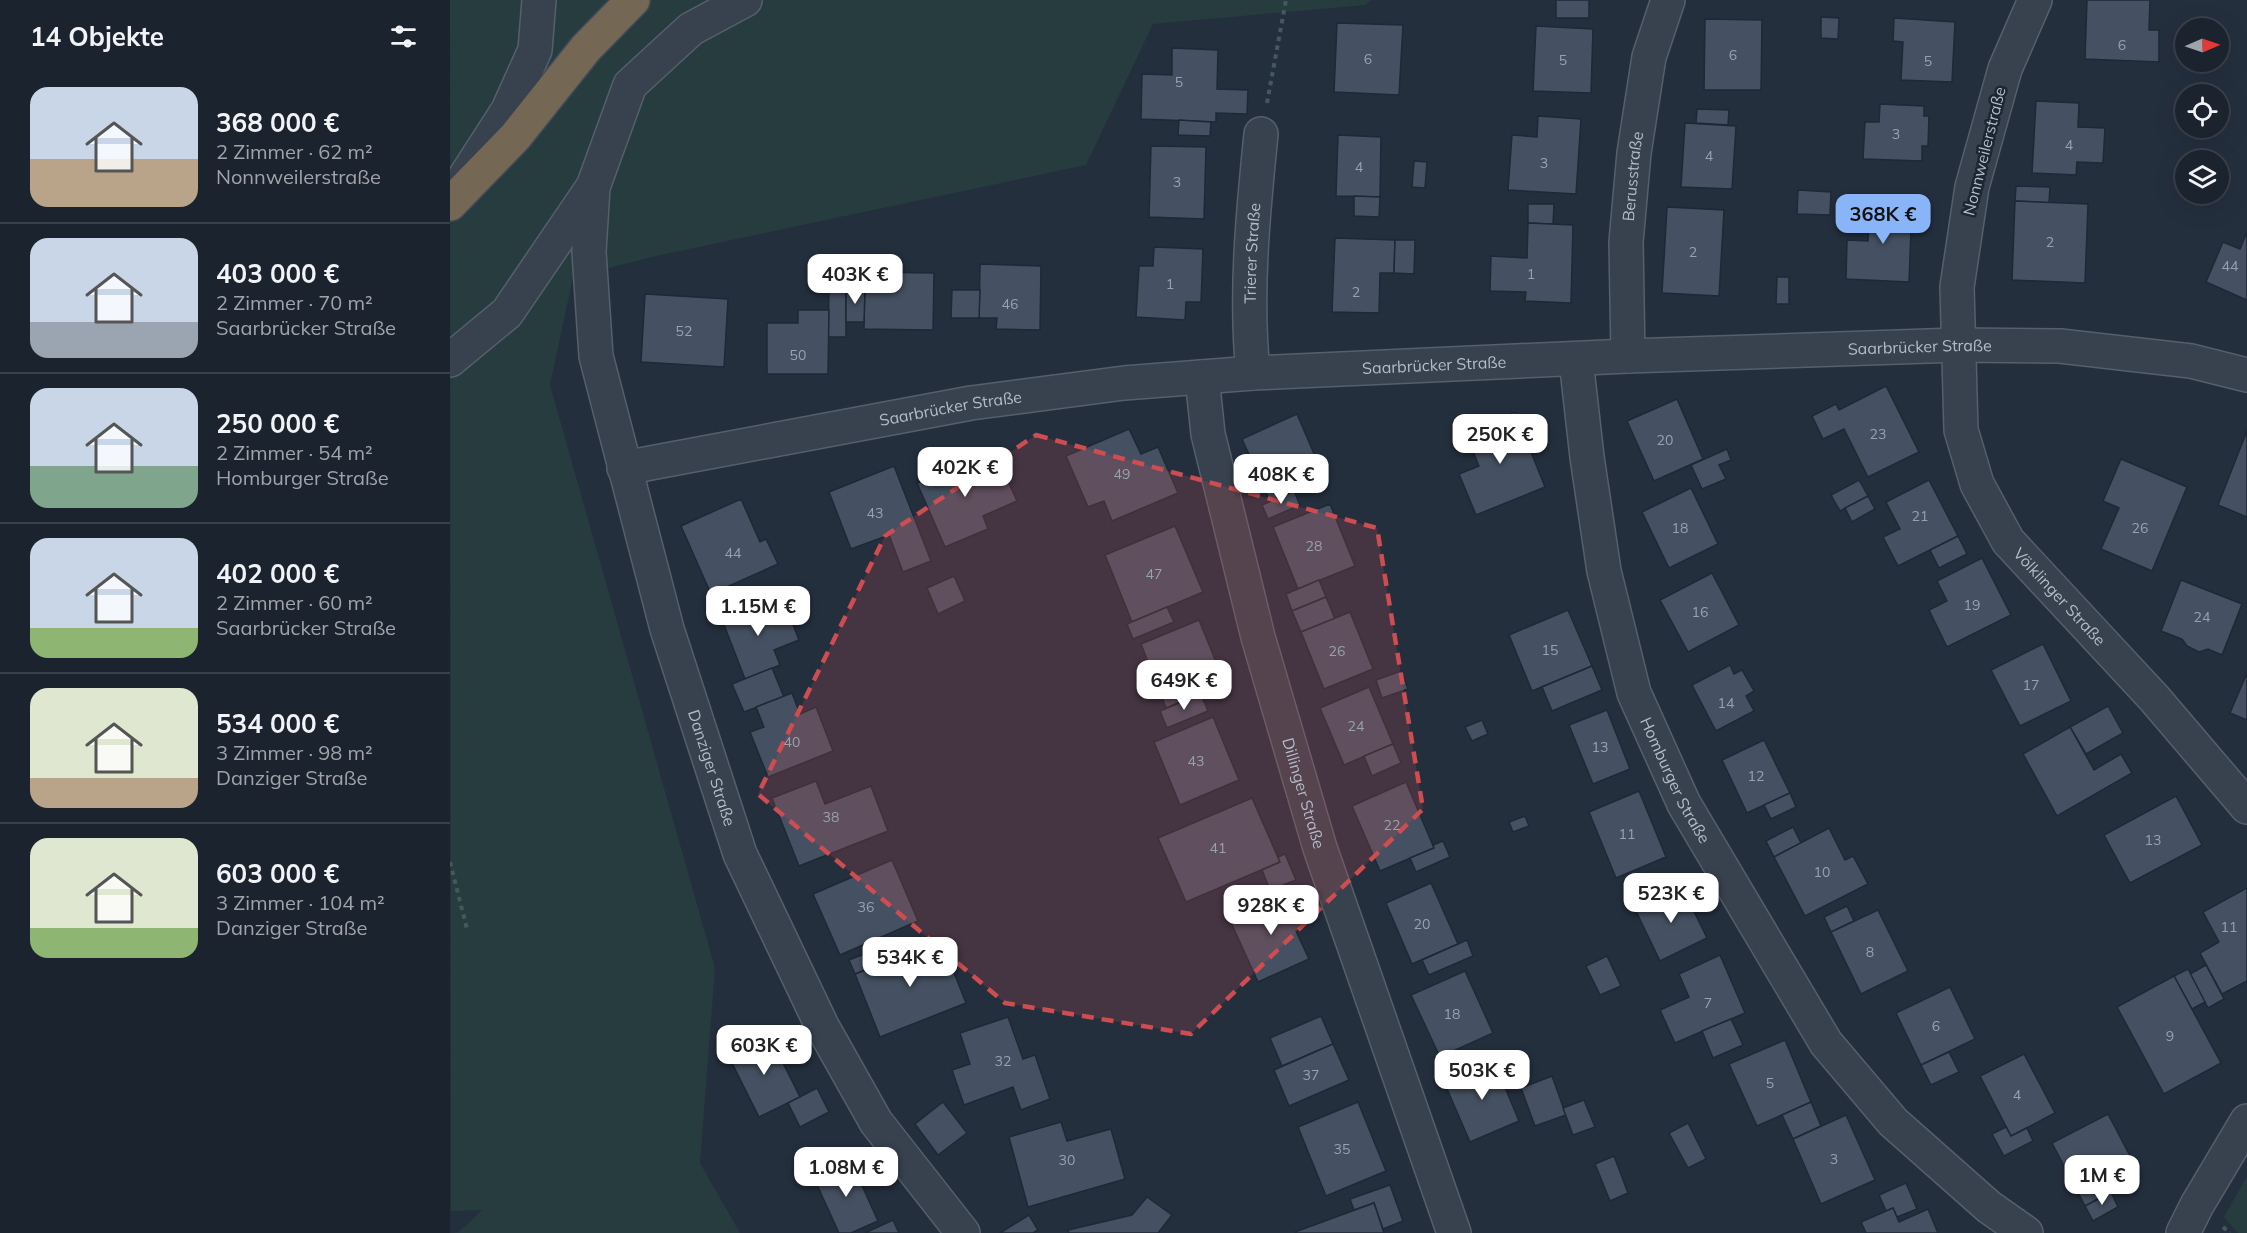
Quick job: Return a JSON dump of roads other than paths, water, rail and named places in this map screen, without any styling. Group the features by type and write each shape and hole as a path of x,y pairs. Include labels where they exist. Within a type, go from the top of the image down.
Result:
{"highway":[{"path":"450,203 515,137 586,48 633,0"}],"street":[{"path":"450,203 508,110 535,50 539,0"},
{"path":"450,360 507,313 593,187 630,86 691,29 745,0"},
{"name":"Berusstraße","path":"1628,356 1626,242 1634,153 1649,57 1668,0"},
{"name":"Nonnweilerstraße","path":"1958,345 1957,287 1972,187 2005,69 2035,0"},
{"name":"Trierer Straße","path":"1253,373 1249,335 1250,291 1253,212 1261,134"},
{"name":"Danziger Straße","path":"593,187 589,252 596,356 667,629 740,854 822,1026 876,1122 963,1233"},
{"name":"Saarbrücker Straße","path":"624,468 971,403 1071,389 1253,373 1628,356 1958,345 2072,348 2191,360 2247,375"},
{"name":"Völklinger Straße","path":"1958,345 1961,430 1977,484 2008,541 2154,698 2247,807"},
{"name":"Homburger Straße","path":"1576,360 1587,457 1604,571 1634,693 1684,804 1826,1044 1893,1122 1989,1207 2026,1233"},
{"name":"Dillinger Straße","path":"1202,377 1208,434 1258,638 1313,826 1454,1233"},
{"path":"2183,1233 2247,1121"}]}
